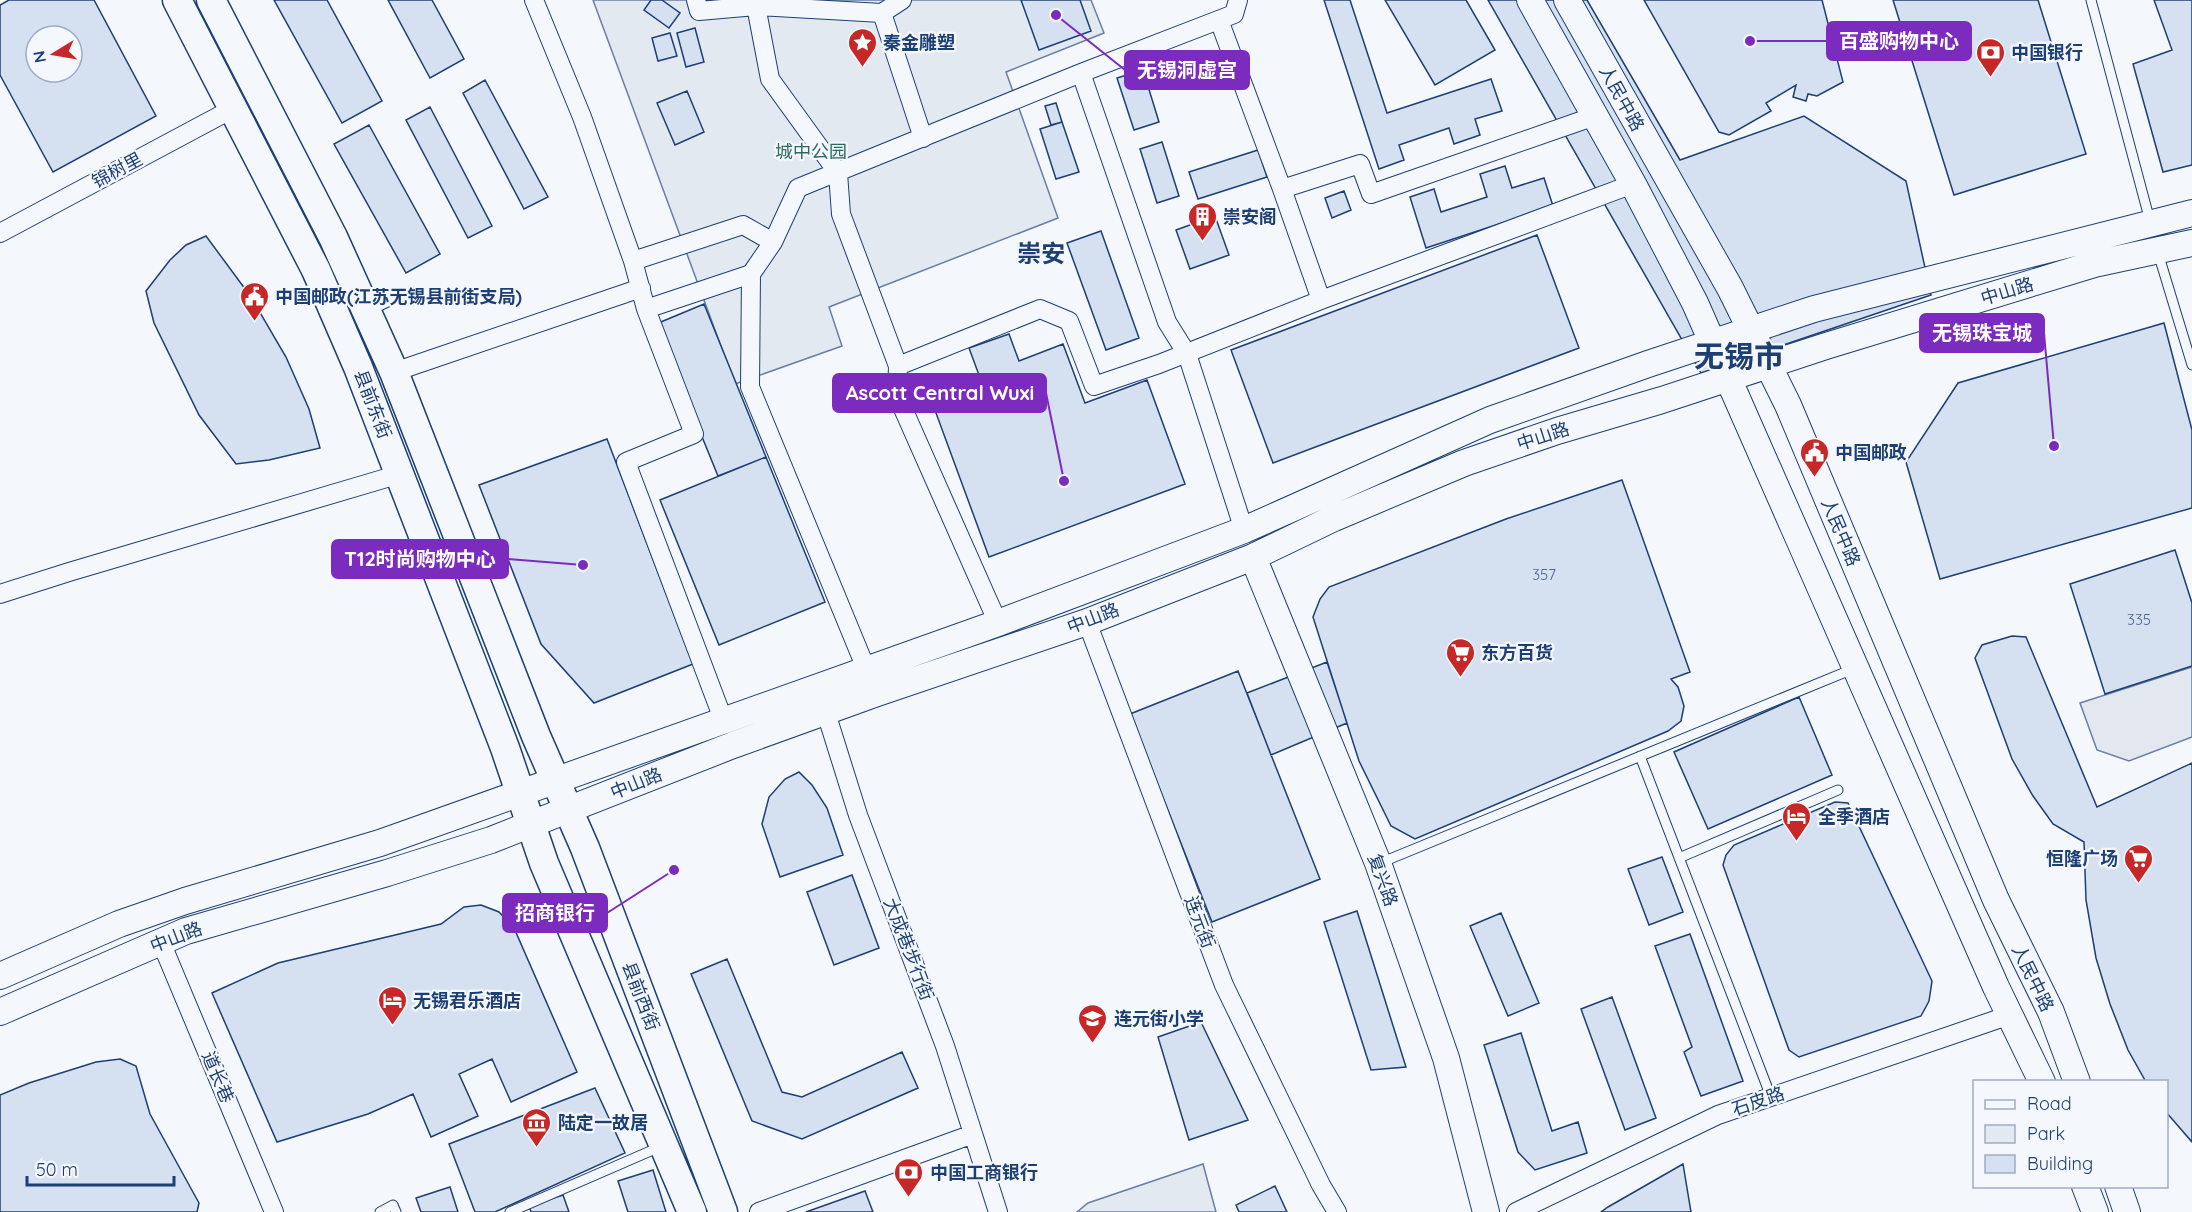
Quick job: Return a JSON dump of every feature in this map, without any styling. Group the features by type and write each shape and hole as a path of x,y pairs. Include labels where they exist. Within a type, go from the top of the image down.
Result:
{"main road":[{"name":"县前东街","path":"177,0 316,270 358,366 505,748 531,825"},
{"name":"县前东街","path":"211,0 333,237 394,372 556,780"},
{"name":"人民中路","path":"1530,0 1633,184 1695,303 1996,987 2041,1080"},
{"name":"人民中路","path":"1567,0 1724,278 1788,405 1996,900 2051,1012 2076,1080"},
{"name":"中山路","path":"0,976 119,924 185,901 380,843 998,622 1244,530 1490,420 1814,309 2192,213"},
{"name":"中山路","path":"0,1012 186,931 387,873 491,840 733,745 1086,622 1253,557 1334,518 1464,463 1557,431 2094,264 2192,243"},
{"name":"复兴路","path":"1253,557 1378,863 1446,1058 1486,1212"},
{"name":"县前西街","path":"556,780 585,848 723,1212"},
{"name":"县前西街","path":"531,825 544,863 692,1212"},
{"path":"2086,1188 2095,1212"},
{"path":"2119,1188 2127,1212"}],"street":[{"path":"534,0 582,117 633,261 646,309 694,434 627,462 723,719"},
{"path":"696,0 699,11 756,6 882,13 902,0"},
{"path":"867,670 750,387 751,274 773,242 798,188 1081,73 1234,14 1238,0"},
{"path":"756,6 770,79 838,173 841,214 898,366 897,395 998,622"},
{"path":"882,13 923,138"},
{"path":"1219,20 1321,300"},
{"path":"1081,73 1167,322 1187,354 1244,530"},
{"name":"锦树里","path":"0,232 234,108"},
{"path":"1282,189 1360,164 1371,194 1595,116"},
{"path":"898,366 1040,309 1069,321 1094,386 1187,354 1321,300 1633,184"},
{"path":"633,261 743,225 773,242"},
{"path":"646,309 751,274"},
{"path":"394,372 641,288"},
{"path":"0,594 80,568 400,474"},
{"name":"连元街","path":"1086,622 1224,984 1321,1185 1337,1212"},
{"name":"大成巷步行街","path":"817,687 827,712 858,815 945,1046 998,1212"},
{"name":"道长巷","path":"161,942 274,1212"},
{"name":"石皮路","path":"1516,1212 1718,1115 2010,1015"},
{"path":"759,1212 973,1134"}],"lane":[{"path":"2091,0 2150,223"},
{"path":"2158,251 2192,365"},
{"path":"367,312 394,299 419,292"},
{"path":"1378,863 1856,668"},
{"path":"1640,756 1771,1097"},
{"path":"1679,858 1839,790"},
{"path":"510,1212 664,1145"},
{"path":"380,1212 393,1205 396,1212"}],"green space":[{"name":"城中公园","path":"593,0 1091,0 1104,33 1006,72 1058,218 829,307 842,346 735,384"},
{"path":"1203,1164 1216,1212 1077,1212 1088,1203"}],"shaded area":[{"path":"2192,667 2192,737 2129,761 2097,750 2080,703"}],"building":[{"path":"9,0 94,0 156,116 53,172 0,75 0,5"},
{"path":"274,0 327,0 382,101 342,123"},
{"path":"388,0 432,0 464,59 430,78"},
{"path":"651,0 662,0 680,13 669,28 644,10"},
{"path":"1021,0 1080,0 1091,31 1039,50"},
{"path":"1324,0 1350,0 1387,113 1491,79 1502,111 1475,119 1480,135 1454,144 1449,128 1399,145 1404,160 1379,169"},
{"path":"1385,0 1466,0 1495,50 1435,85"},
{"path":"1488,0 1587,0 1680,160 1804,116 1906,181 1931,295 1701,373"},
{"path":"1644,0 1822,0 1843,82 1817,96 1808,94 1806,101 1793,97 1796,85 1766,103 1771,111 1729,135 1719,132"},
{"name":"中国银行","path":"1893,0 2038,0 2086,154 1954,195"},
{"path":"2154,0 2192,0 2192,165 2163,172 2133,64 2172,50"},
{"path":"695,28 704,62 686,67 677,33"},
{"path":"670,33 677,56 658,61 652,38"},
{"path":"1143,70 1159,122 1134,130 1117,78"},
{"path":"485,80 548,197 524,209 463,93"},
{"path":"687,91 704,132 675,145 657,103"},
{"path":"1056,103 1062,122 1051,125 1045,106"},
{"path":"430,107 492,226 468,238 406,120"},
{"path":"1062,122 1079,172 1056,179 1040,129"},
{"path":"369,125 440,254 406,273 334,144"},
{"path":"1162,142 1179,196 1157,203 1140,149"},
{"path":"1258,150 1267,177 1198,199 1189,172"},
{"path":"1505,166 1512,188 1544,178 1553,206 1426,248 1410,197 1434,189 1441,212 1487,197 1480,174"},
{"path":"1344,191 1351,210 1332,218 1325,198"},
{"name":"崇安阁","path":"1215,216 1229,255 1190,269 1176,230"},
{"path":"1101,231 1139,338 1106,350 1067,243"},
{"path":"1537,235 1579,348 1273,463 1231,350"},
{"path":"206,236 251,297 286,357 309,409 320,448 269,460 236,464 199,415 154,323 146,291 170,260 186,245"},
{"path":"704,304 766,457 718,476 656,324"},
{"path":"2164,323 2192,430 2192,508 1940,579 1906,462 1958,383"},
{"path":"1009,334 1019,361 1063,344 1085,403 1147,380 1185,484 989,557 929,394 979,375 969,348"},
{"path":"607,439 693,664 594,703 541,644 479,485"},
{"path":"766,457 825,602 719,645 660,500"},
{"path":"1622,480 1690,672 1671,679 1678,687 1684,706 1681,721 1668,731 1415,839 1391,826 1359,761 1313,617 1320,599 1329,587 1506,519"},
{"path":"2175,550 2192,603 2192,666 2105,694 2070,584"},
{"name":"恒隆广场","path":"2012,636 2026,637 2097,807 2192,763 2192,1142 2168,1114 2168,1080 2145,1080 2128,1050 2110,1004 2096,958 2086,900 2084,842 2053,824 2033,796 2012,759 1975,658 1982,645"},
{"path":"1327,662 1347,723 1271,755 1247,693"},
{"path":"1238,671 1320,879 1212,922 1130,714"},
{"path":"1799,697 1832,775 1708,829 1674,752"},
{"path":"799,772 812,785 827,808 843,855 780,877 762,824 769,797 785,779"},
{"path":"1835,802 1848,803 1932,981 1929,1001 1921,1016 1799,1057 1789,1050 1723,865 1726,855 1734,845"},
{"path":"1662,857 1683,912 1649,925 1628,869"},
{"path":"852,875 879,948 834,965 807,892"},
{"name":"无锡君乐酒店","path":"481,905 499,912 514,928 577,1072 511,1102 492,1059 459,1074 478,1116 431,1137 413,1094 368,1114 277,1142 212,993 278,963 441,924 464,907"},
{"path":"1357,911 1406,1067 1371,1070 1324,922"},
{"path":"1501,913 1539,1003 1508,1016 1470,926"},
{"path":"1690,934 1743,1081 1701,1096 1684,1052 1692,1047 1655,946"},
{"path":"727,959 782,1092 802,1097 902,1052 918,1088 802,1139 752,1121 691,974"},
{"path":"1612,997 1656,1118 1625,1130 1581,1009"},
{"path":"1201,1022 1248,1120 1189,1140 1158,1037"},
{"path":"1521,1033 1552,1131 1578,1122 1587,1153 1535,1170 1518,1152 1484,1045"},
{"path":"120,1059 136,1066 150,1114 199,1203 197,1212 0,1212 0,1095 29,1083 96,1062"},
{"name":"陆定一故居","path":"595,1088 625,1153 495,1212 475,1212 449,1144"},
{"path":"1683,1164 1691,1212 1601,1212 1608,1207"},
{"path":"653,1170 666,1212 628,1212 618,1181"},
{"path":"1275,1186 1287,1212 1239,1212 1236,1205"},
{"path":"450,1187 458,1212 421,1212 416,1198"},
{"path":"865,1191 873,1212 806,1212"},
{"path":"563,1195 569,1212 531,1212 529,1206"}],"place":[{"name":"无锡洞虚宫","path":"1056,15"},
{"name":"百盛购物中心","path":"1750,41"},
{"name":"秦金雕塑","path":"862,68"},
{"name":"中国银行","path":"1990,78"},
{"name":"崇安阁","path":"1202,242"},
{"name":"中国邮政(江苏无锡县前街支局)","path":"254,322"},
{"name":"无锡珠宝城","path":"2054,446"},
{"name":"中国邮政","path":"1814,478"},
{"name":"Ascott Central Wuxi","path":"1064,481"},
{"name":"T12时尚购物中心","path":"583,565"},
{"name":"东方百货","path":"1460,678"},
{"name":"全季酒店","path":"1797,842"},
{"name":"招商银行","path":"674,870"},
{"name":"恒隆广场","path":"2139,884"},
{"name":"无锡君乐酒店","path":"392,1026"},
{"name":"连元街小学","path":"1093,1044"},
{"name":"陆定一故居","path":"537,1148"},
{"name":"中国工商银行","path":"909,1198"}],"district":[{"name":"崇安","path":"1041,253"},
{"name":"无锡市","path":"1739,356"}]}
